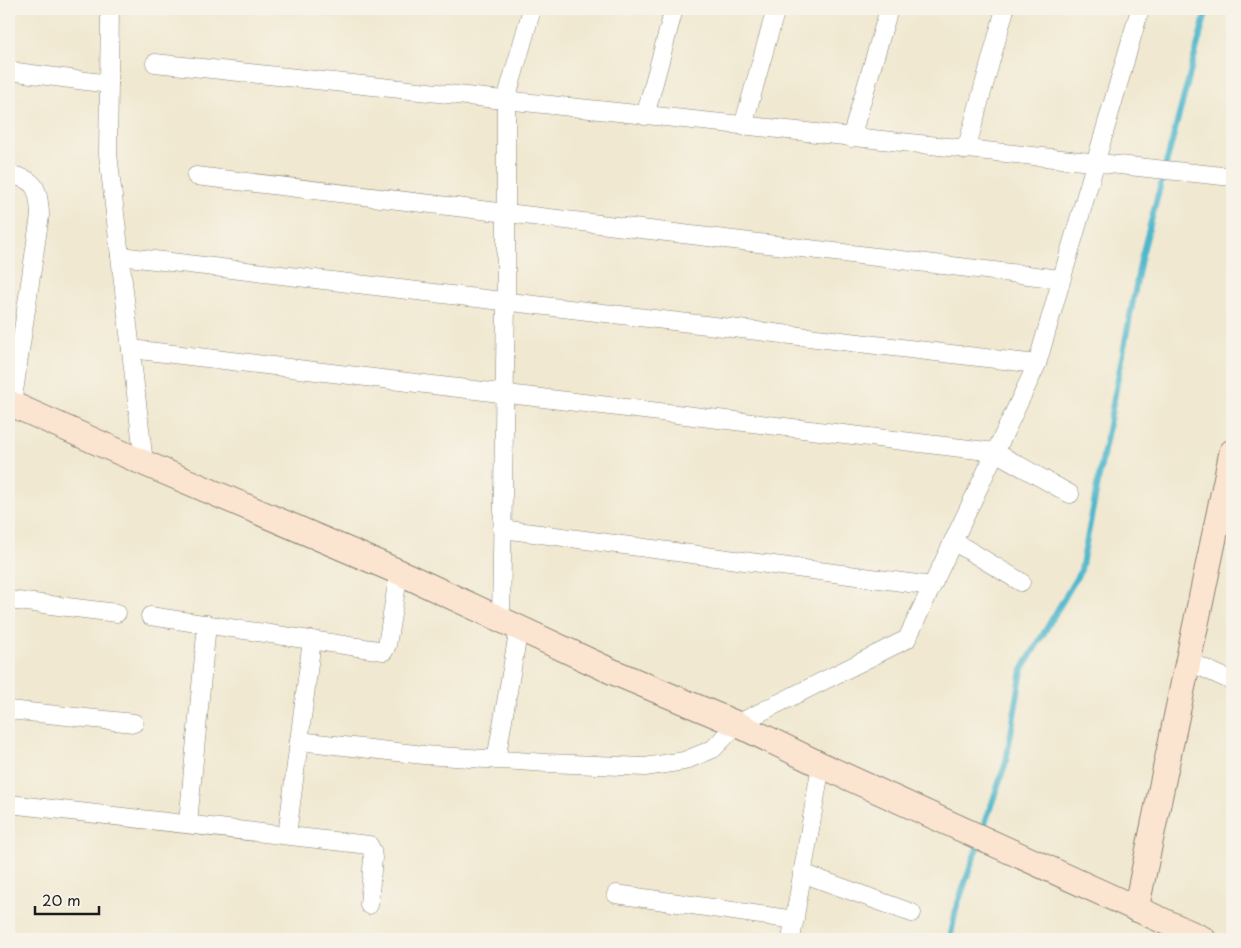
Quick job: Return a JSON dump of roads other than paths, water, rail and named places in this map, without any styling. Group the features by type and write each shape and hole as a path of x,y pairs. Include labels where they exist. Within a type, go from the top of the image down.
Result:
{"street":[{"path":"110,9 108,154 144,463"},
{"path":"496,760 510,624 502,528 506,302 506,100 532,9"},
{"path":"645,116 674,9"},
{"path":"743,126 776,9"},
{"path":"851,138 889,9"},
{"path":"966,150 1005,9"},
{"path":"299,741 424,755 496,760 645,767 684,761 713,749 737,724 907,639 1036,364 1140,9"},
{"path":"155,63 1232,177"},
{"path":"9,72 109,84"},
{"path":"9,175 21,176 35,185 39,199 40,215 10,404 399,572 617,674 737,724 821,765 1203,939"},
{"path":"196,176 1062,279"},
{"path":"120,256 1036,364"},
{"path":"131,349 995,452 1070,494"},
{"path":"1136,910 1232,452"},
{"path":"502,528 932,586"},
{"path":"953,542 1021,582"},
{"path":"150,616 384,651 387,645 399,572"},
{"path":"9,600 117,613"},
{"path":"188,823 207,624"},
{"path":"287,835 312,640"},
{"path":"1188,661 1232,681"},
{"path":"9,710 134,723"},
{"path":"791,939 821,765"},
{"path":"9,804 369,845 373,858 369,905"},
{"path":"802,873 912,913"},
{"path":"616,894 794,920"}],"waterway":[{"path":"982,832 1006,762 1022,670 1081,570 1141,259 1207,9"},
{"path":"950,939 956,909 979,842"}]}
